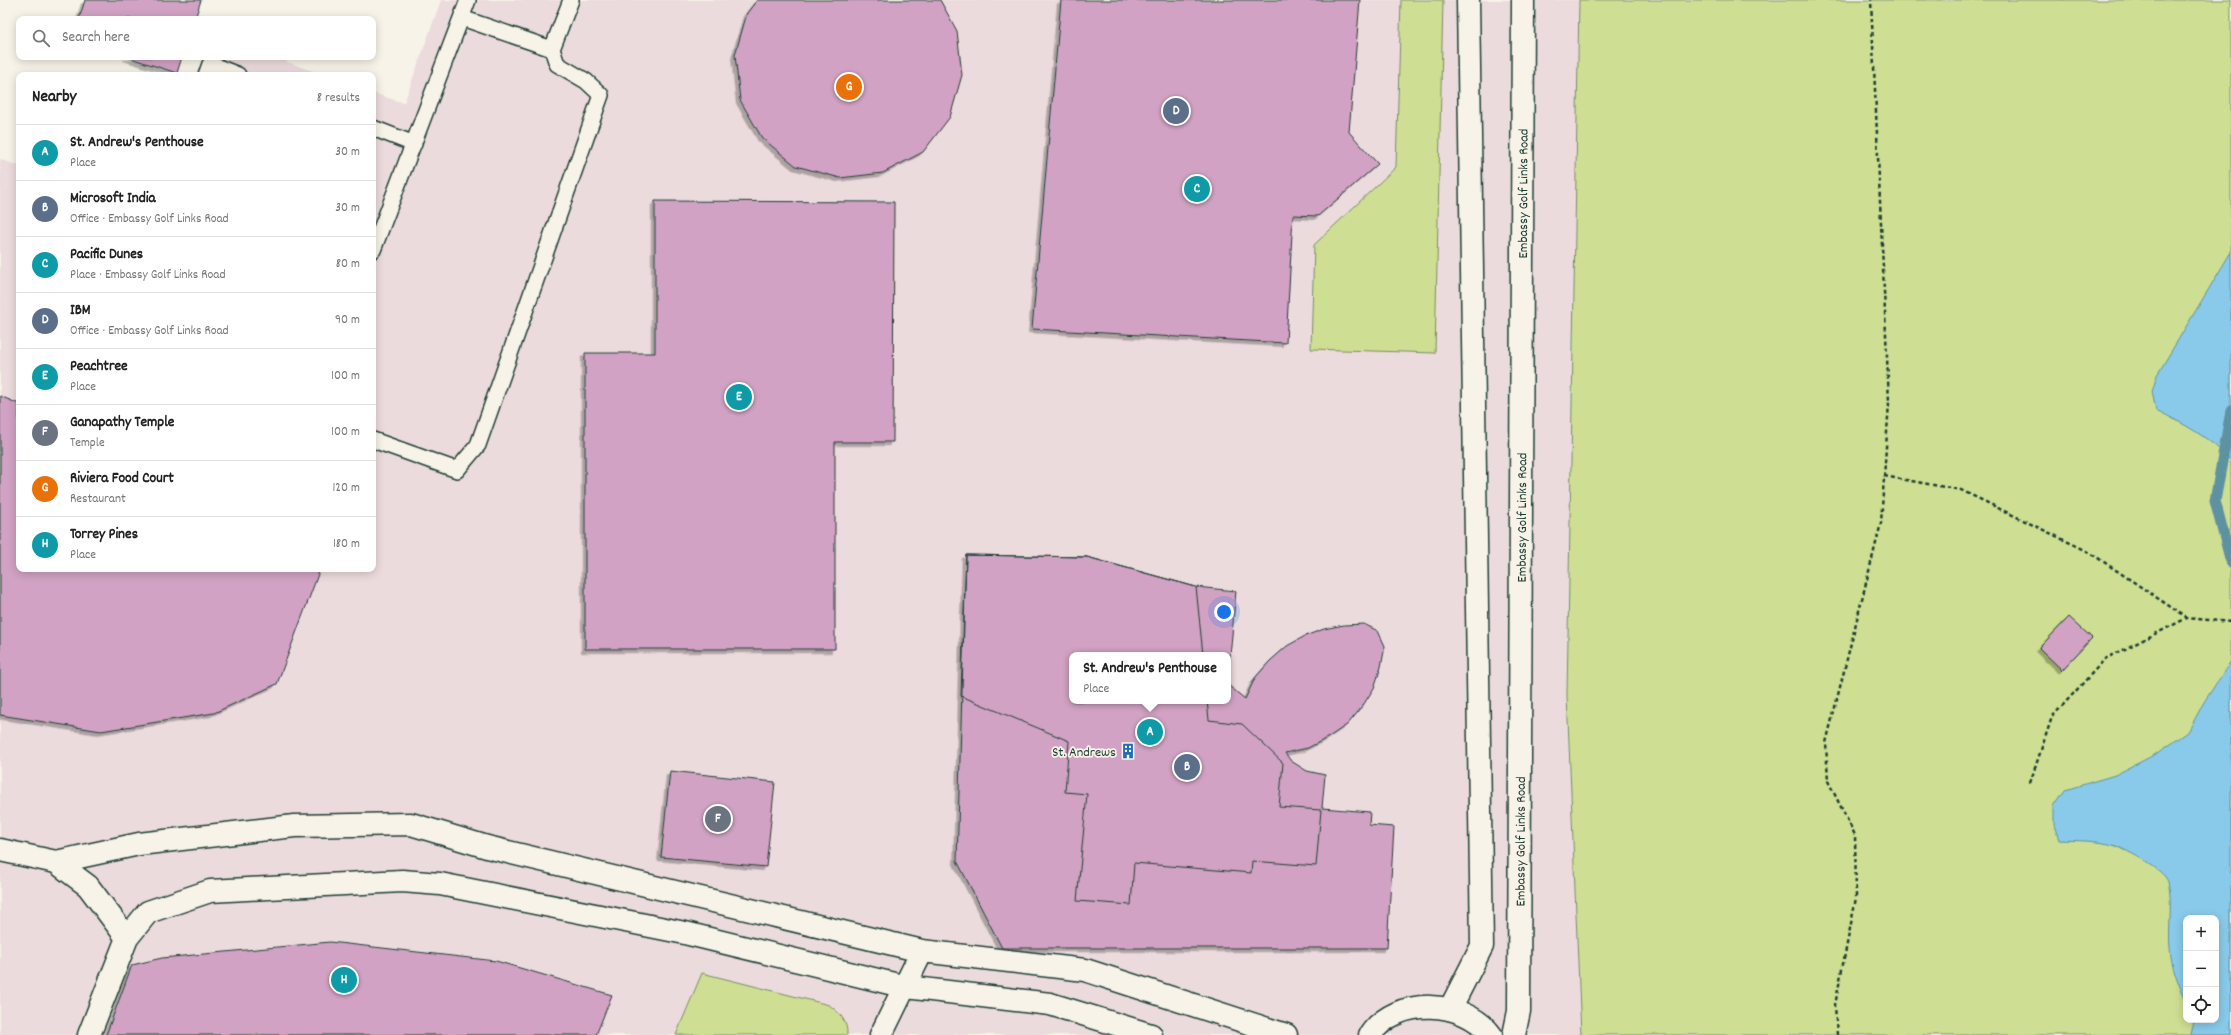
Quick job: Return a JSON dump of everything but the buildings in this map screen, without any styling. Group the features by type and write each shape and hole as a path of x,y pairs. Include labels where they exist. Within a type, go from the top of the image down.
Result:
{"street":[{"path":"1450,1009 1482,946 1468,0"},
{"name":"Embassy Golf Links Road","path":"1514,1035 1519,1003 1523,0"},
{"path":"0,850 56,862 139,844 286,827 411,824 487,847 922,951 1085,970 1286,1035"},
{"path":"56,862 88,886 127,938"},
{"path":"89,1035 127,938 148,912 210,891 402,881 440,884 684,933 906,987 1050,1004 1151,1035"},
{"path":"882,1035 922,951"},
{"path":"1370,1035 1374,1030 1396,1013 1423,1006 1450,1009 1470,1017 1491,1035"}],"lane":[{"path":"376,242 468,0"},
{"path":"376,441 457,470 478,445 601,95 586,82 557,64 552,49 571,0"},
{"path":"462,18 552,49"},
{"path":"207,72 210,64 230,72"},
{"path":"376,129 414,144"}],"path":[{"path":"1837,1035 1835,1005 1856,898 1855,835 1828,781 1826,743 1881,523 1889,402 1871,0"},
{"path":"1884,476 1961,490 2089,552 2187,618 2231,622"},
{"path":"2030,784 2052,717 2105,659 2187,618"}],"shaded area":[{"path":"441,0 1579,0 1567,695 1581,1035 0,1035 0,159 16,165 16,572 376,572 376,94 404,103"},
{"path":"208,60 282,60 316,72 203,72"}],"green space":[{"path":"1401,0 1443,0 1435,353 1311,349 1314,245 1396,167"},
{"path":"1579,0 2231,0 2231,1035 1581,1035 1567,695"},
{"path":"702,973 829,1005 842,1017 846,1025 847,1035 676,1035"}],"water":[{"path":"2231,252 2231,461 2206,438 2156,410 2152,392 2157,375"},
{"path":"2231,661 2231,1035 2191,1035 2193,1023 2219,1023 2219,915 2183,915 2183,993 2172,962 2170,940 2170,898 2168,882 2165,877 2153,866 2116,846 2095,842 2059,840 2054,825 2054,806 2065,790 2115,775 2158,753 2188,732 2204,702"}],"waterway":[{"path":"2231,411 2215,501 2231,562"}],"place":[{"name":"Riviera Food Court","path":"849,87"},
{"name":"IBM","path":"1176,111"},
{"name":"Pacific Dunes","path":"1197,189"},
{"name":"Peachtree","path":"739,397"},
{"name":"St. Andrew's Penthouse","path":"1150,732"},
{"name":"St. Andrews","path":"1128,751"},
{"name":"Microsoft India","path":"1187,767"},
{"name":"Ganapathy Temple","path":"718,819"},
{"name":"Torrey Pines","path":"344,980"}]}
